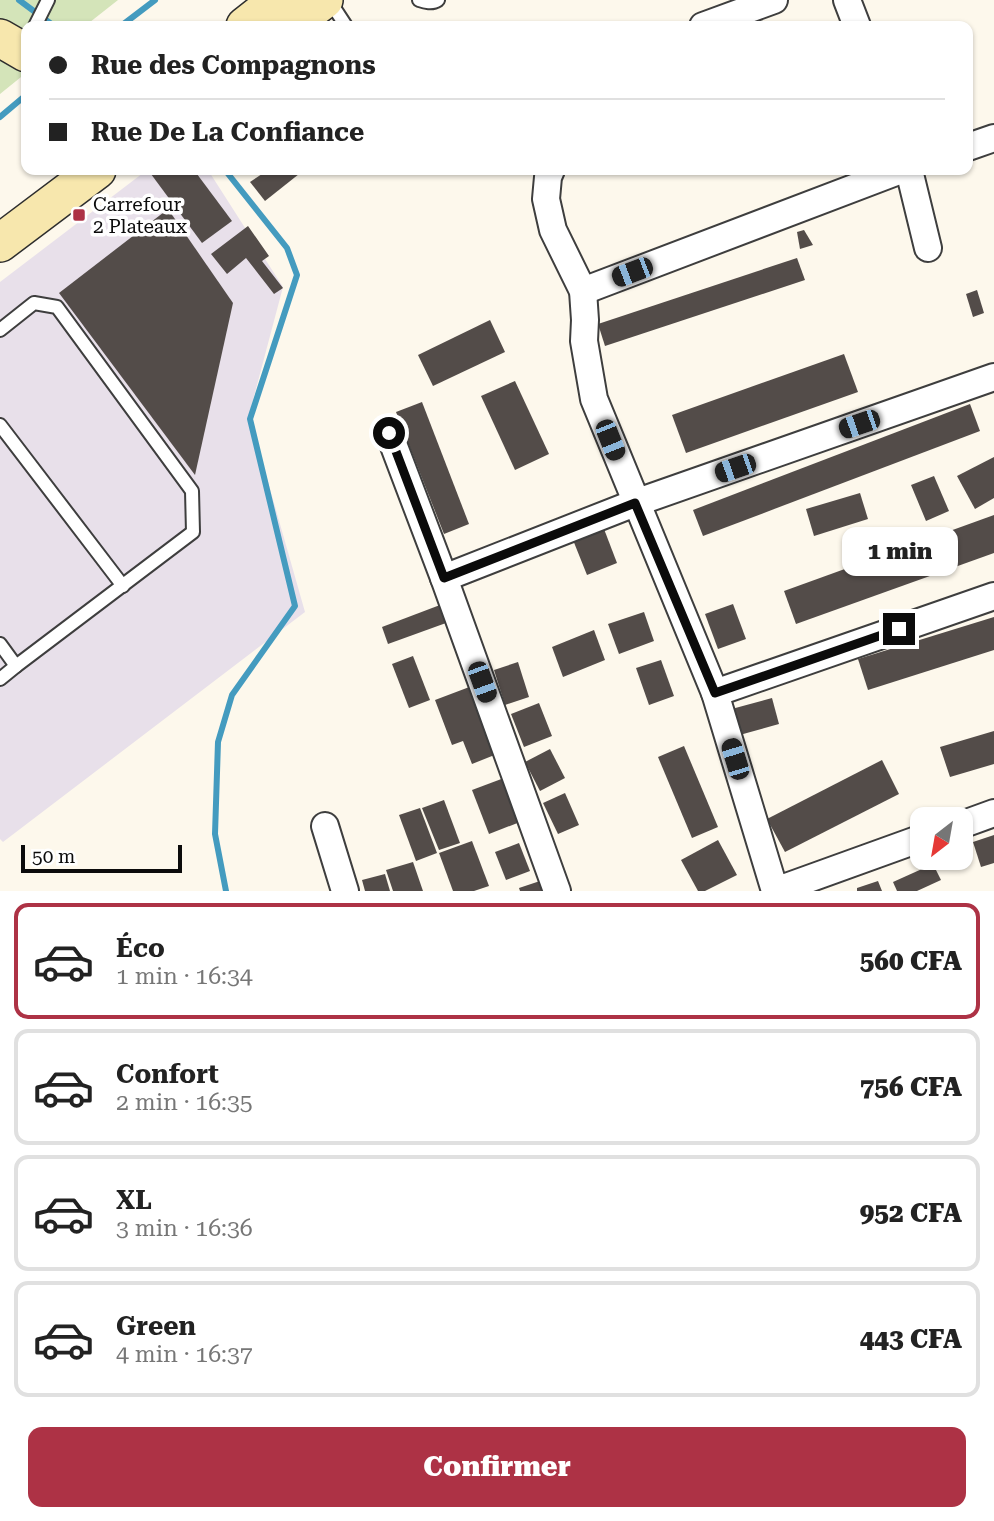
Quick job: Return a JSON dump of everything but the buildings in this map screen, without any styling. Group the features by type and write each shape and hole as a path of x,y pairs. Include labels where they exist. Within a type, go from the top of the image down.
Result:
{"main road":[{"path":"251,21 278,0"},
{"path":"296,21 326,0"},
{"path":"0,214 52,175"},
{"path":"0,243 90,175"}],"street":[{"path":"717,21 774,0"},
{"path":"847,0 855,21"},
{"path":"973,145 994,138"},
{"path":"549,175 546,199 553,230 583,291 584,341 594,399 715,693 775,891 910,842"},
{"path":"583,291 888,175"},
{"path":"910,175 928,248"},
{"path":"444,578 635,503 994,377"},
{"path":"389,433 557,891"},
{"path":"715,693 994,596"},
{"path":"973,821 994,813"},
{"path":"325,826 345,891"}],"lane":[{"path":"35,21 48,0"},
{"path":"326,0 342,21"},
{"path":"419,0 438,0"},
{"path":"0,330 34,303 57,307 192,491 193,532 0,678"},
{"path":"0,425 122,586"},
{"path":"0,644 16,666"}],"shaded area":[{"path":"140,175 211,175 283,287 249,415 305,612 3,842 0,839 0,282"}],"green space":[{"path":"0,0 118,0 91,21 21,21 21,77 0,94"}],"waterway":[{"path":"19,0 47,21"},
{"path":"128,21 155,0"},
{"path":"0,117 21,99"},
{"path":"226,891 215,834 218,742 232,695 295,606 250,419 297,275 287,248 229,175"}],"place":[{"name":"Carrefour 2 Plateaux","path":"79,215"}],"route":[{"path":"389,433 444,578 635,503 715,693 899,629"}]}
